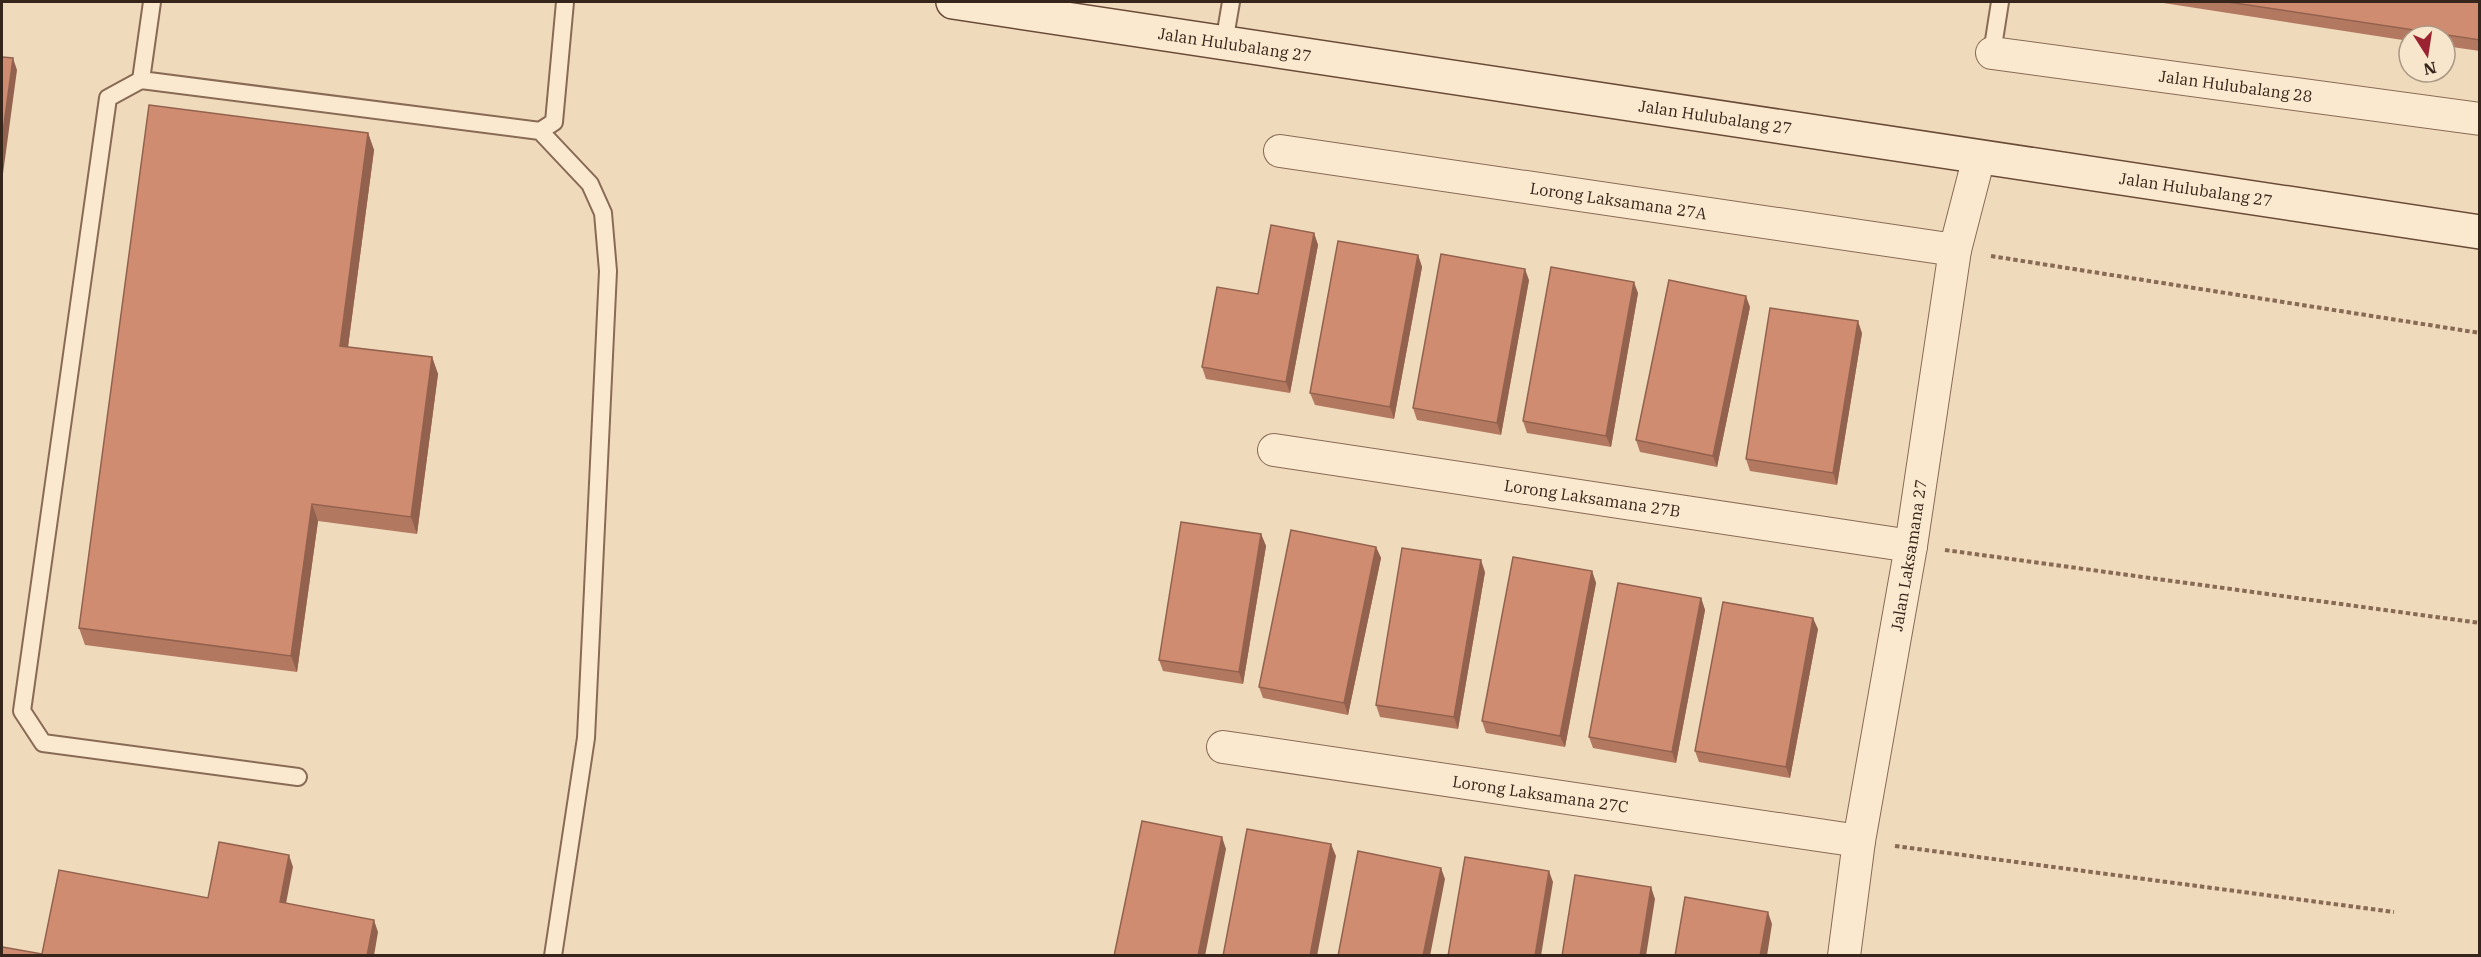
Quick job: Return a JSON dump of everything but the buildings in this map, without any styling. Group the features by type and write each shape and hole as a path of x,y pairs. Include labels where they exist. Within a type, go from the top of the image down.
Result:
{"street":[{"name":"Jalan Hulubalang 27","path":"953,2 2480,232"},
{"name":"Jalan Hulubalang 28","path":"1992,53 2480,119"},
{"name":"Lorong Laksamana 27A","path":"1280,151 1955,250"},
{"name":"Jalan Laksamana 27","path":"1844,956 1858,841 1911,546 1955,250 1979,157"},
{"name":"Lorong Laksamana 27B","path":"1274,450 1911,546"},
{"name":"Lorong Laksamana 27C","path":"1222,747 1858,841"}],"lane":[{"path":"141,80 152,2"},
{"path":"540,131 554,122 565,2"},
{"path":"1224,43 1231,2"},
{"path":"1992,53 2000,2"},
{"path":"298,777 43,743 22,711 108,98 141,80 540,131 590,184 603,213 608,271 586,738 553,956"}],"path":[{"path":"1955,250 2480,333"},
{"path":"1911,546 2480,623"},
{"path":"1858,841 2394,912"}]}
